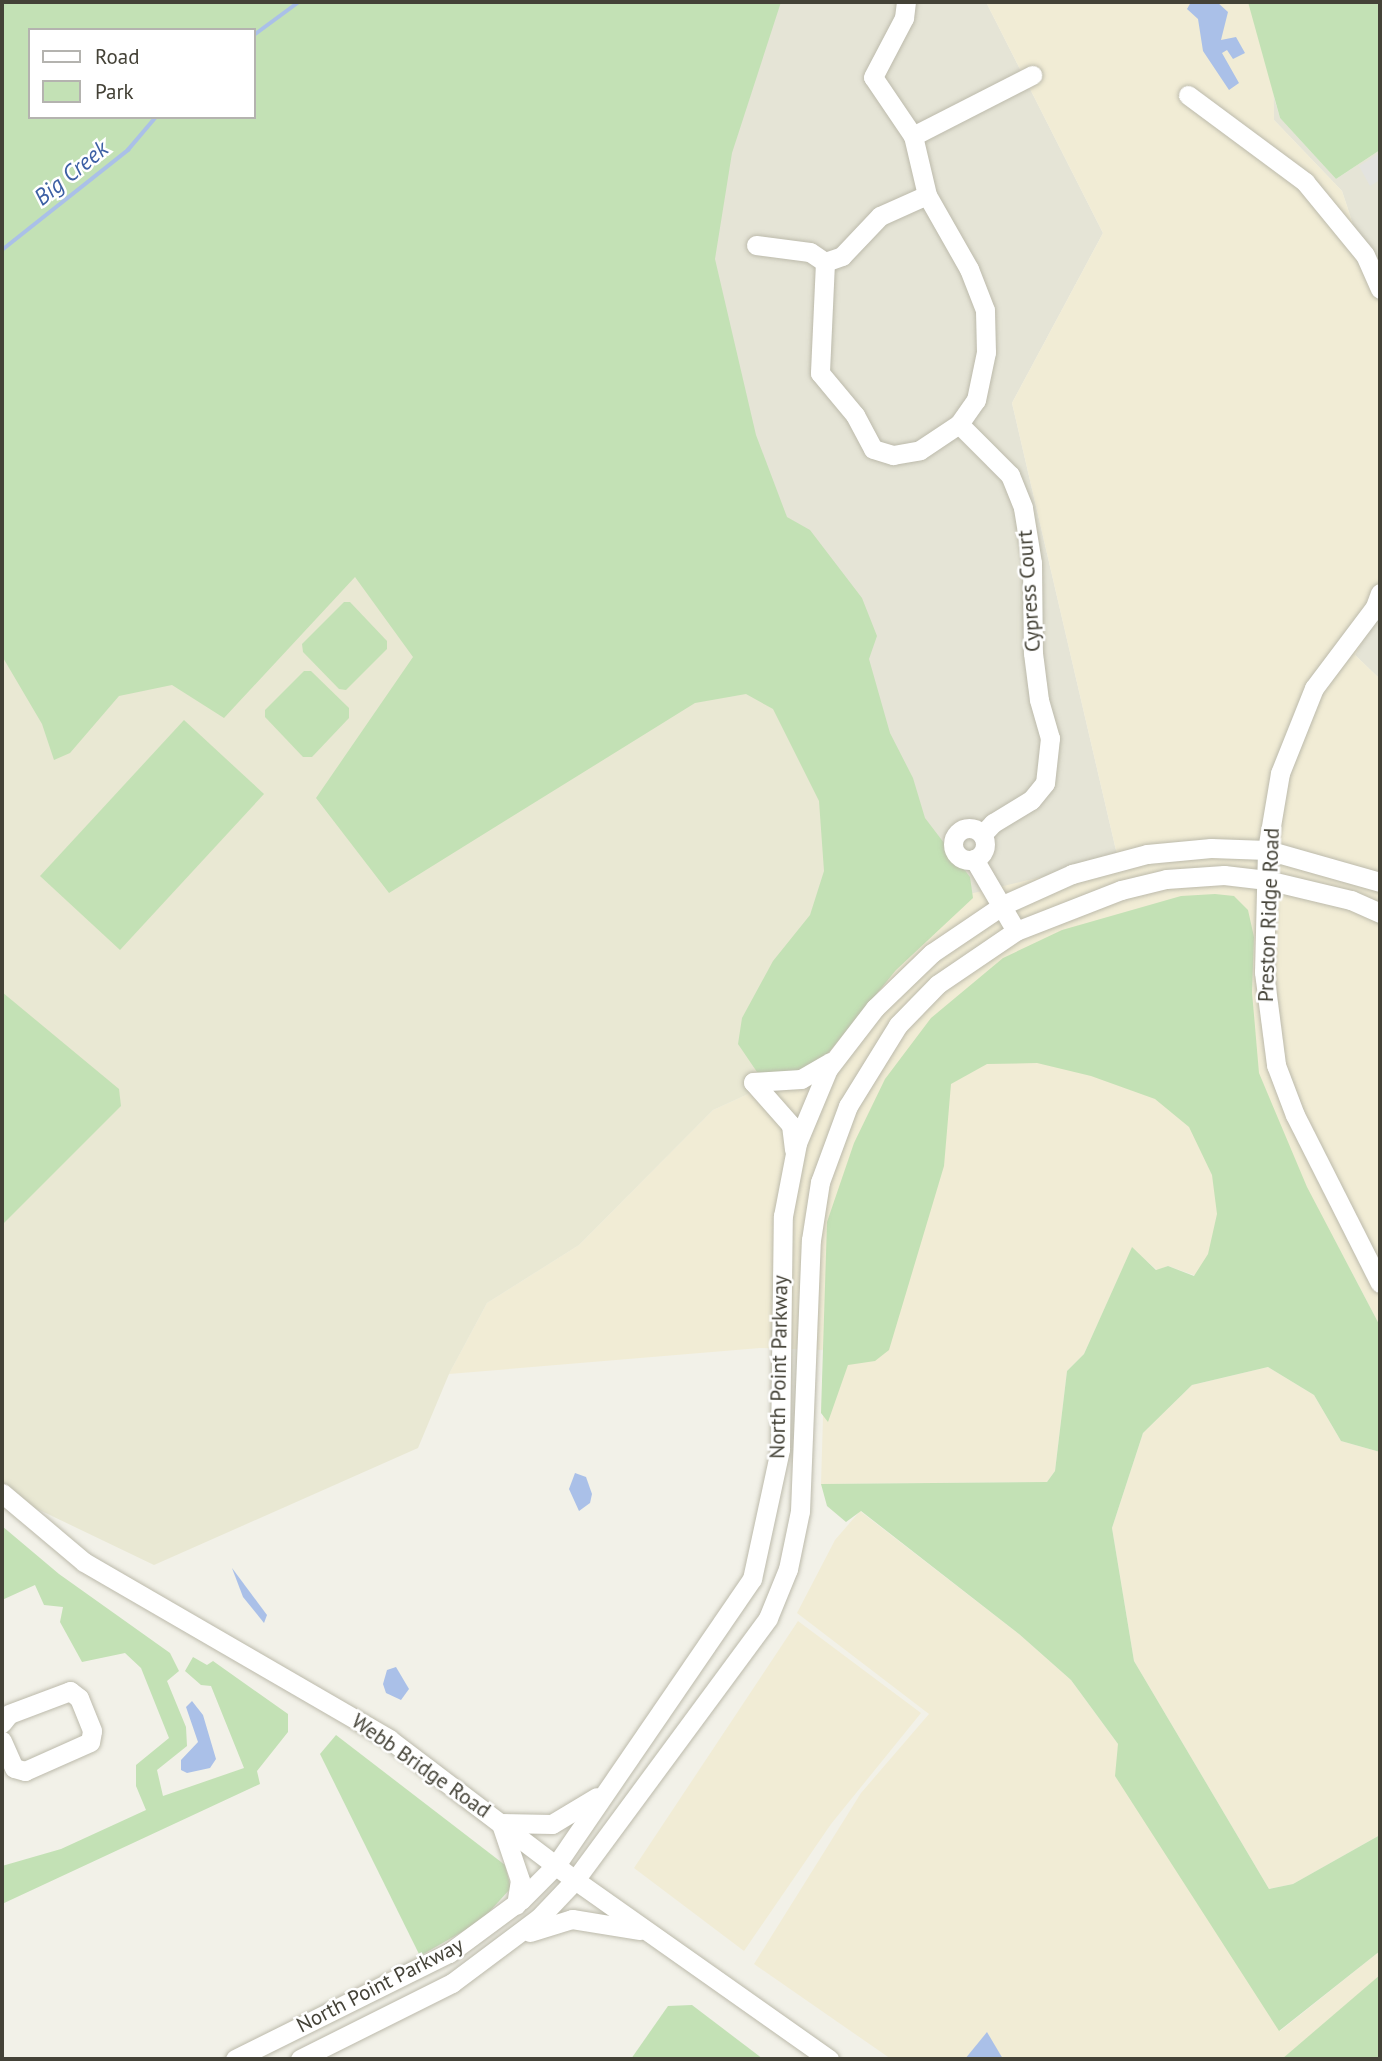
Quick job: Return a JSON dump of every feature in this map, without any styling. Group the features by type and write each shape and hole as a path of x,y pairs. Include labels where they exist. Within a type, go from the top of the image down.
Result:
{"street":[{"path":"825,262 820,373 855,415 873,449 893,455 920,450 960,424 976,400 986,352 985,310 969,269 927,195 913,136 873,78 904,18 906,2"},
{"path":"913,136 1032,75"},
{"path":"1188,95 1305,182 1365,255 1380,289"},
{"path":"825,262 842,256 880,216 927,195"},
{"path":"757,245 810,252 825,262"},
{"name":"Cypress Court","path":"960,424 1010,475 1023,508 1032,563 1033,653 1039,700 1050,738 1045,783 1031,800 993,823 982,835"},
{"name":"Preston Ridge Road","path":"1380,593 1375,607 1314,688 1293,734 1280,773 1267,850 1266,880 1266,1015 1276,1065 1294,1115 1380,1283"},
{"path":"968,827 982,835 984,849 974,859 963,859 954,852 954,836 968,827"},
{"name":"North Point Parkway","path":"235,2059 449,1953 516,1905 556,1865 752,1579 764,1538 780,1449 783,1216 793,1161 797,1143 836,1056 875,1008 920,964 1003,905 1072,874 1147,854 1211,848 1267,850 1380,882"},
{"path":"974,859 1016,931"},
{"name":"North Point Parkway","path":"300,2059 452,1983 517,1938 575,1880 768,1618 788,1569 800,1511 806,1452 811,1240 820,1182 848,1106 898,1025 938,984 1016,931 1121,890 1166,878 1224,875 1266,880 1351,900 1380,912"},
{"path":"793,1161 791,1125 753,1082 801,1079 836,1056"},
{"name":"Webb Bridge Road","path":"2,1493 84,1562 389,1738 575,1880 829,2059"},
{"path":"2,1741 14,1768 25,1771 92,1738 79,1698 71,1691 4,1712"},
{"path":"516,1905 520,1880 500,1823 552,1824 610,1787"},
{"path":"517,1938 572,1919 649,1931"}],"shaded area":[{"path":"757,2 986,2 1103,233 1012,403 1118,859 922,923 698,270"},
{"path":"986,2 1263,2 1273,30 1274,120 1342,191 1380,306 1380,609 1355,655 1380,679 1380,1326 1333,1237 1216,1283 1168,1266 1157,1270 1132,1248 1084,1354 1067,1371 1055,1471 1047,1482 821,1484 825,1350 760,1348 449,1374 487,1303 579,1245 713,1110 816,1063 880,976 965,895 1118,859 1012,403 1103,233"},
{"path":"1273,94 1280,118 1336,179 1380,150 1380,306 1342,191 1274,120"},
{"path":"1380,153 1380,180 1370,186 1359,166"},
{"path":"419,516 766,543 907,945 816,1063 713,1110 579,1245 487,1303 449,1374 418,1448 154,1565 2,1492 2,595"},
{"path":"1380,609 1380,679 1355,655"},
{"path":"1268,1367 1314,1395 1341,1441 1380,1452 1380,1835 1293,1884 1269,1889 1134,1661 1112,1528 1143,1433 1192,1385"},
{"path":"860,1511 1019,1634 1071,1680 1118,1744 1280,2031 1380,1951 1380,2059 891,2059 754,1964 861,1793 929,1714 797,1613 835,1540"},
{"path":"798,1621 921,1713 831,1824 744,1951 634,1868"}],"green space":[{"path":"2,2 781,2 732,153 715,259 756,435 787,517 810,530 862,598 877,636 869,659 890,733 913,778 925,818 970,877 973,898 896,970 825,1057 802,1075 774,1078 757,1072 738,1044 742,1018 773,961 810,915 824,871 819,801 773,709 746,694 695,703 389,893 316,798 413,657 355,577 224,718 172,685 119,696 70,753 54,760 42,724 2,656"},
{"path":"1248,2 1380,2 1380,150 1336,179 1280,118"},
{"path":"344,602 350,602 387,641 387,649 346,690 339,689 303,652 302,644"},
{"path":"304,671 311,671 349,708 349,718 312,757 303,757 265,717 265,710"},
{"path":"184,720 264,794 120,950 40,876"},
{"path":"1181,896 1234,896 1248,910 1254,937 1252,992 1259,1073 1307,1187 1380,1326 1380,1452 1341,1441 1314,1395 1268,1367 1192,1385 1143,1433 1112,1528 1134,1661 1269,1889 1293,1884 1380,1835 1380,1951 1279,2031 1115,1776 1118,1744 1071,1680 1019,1634 861,1511 846,1522 827,1506 821,1484 1047,1482 1055,1471 1067,1371 1084,1354 1132,1247 1156,1270 1168,1266 1194,1276 1208,1254 1217,1214 1212,1175 1189,1127 1155,1099 1091,1076 1037,1063 987,1064 951,1084 944,1166 889,1350 875,1361 848,1365 828,1422 821,1413 827,1222 854,1143 885,1079 931,1018 1003,958 1062,930"},
{"path":"2,992 119,1089 121,1106 2,1225"},
{"path":"2,1526 59,1574 170,1653 179,1671 167,1681 186,1727 187,1746 157,1770 163,1796 244,1768 211,1686 201,1685 185,1671 193,1657 207,1665 213,1661 288,1714 288,1732 257,1771 260,1784 2,1904 2,1866 61,1849 146,1810 136,1786 136,1765 169,1738 141,1668 125,1653 82,1662 60,1622 63,1607 44,1605 35,1585 2,1600"},
{"path":"336,1735 505,1865 511,1888 481,1921 420,1956 320,1754"},
{"path":"1380,1975 1380,2059 1282,2059"},
{"path":"692,2005 763,2059 631,2059 668,2006"}],"water":[{"path":"1191,2 1217,2 1228,12 1221,40 1236,37 1245,53 1233,59 1227,50 1222,53 1239,83 1229,90 1203,51 1198,19 1187,9"},
{"path":"575,1473 586,1477 592,1494 590,1503 579,1511 569,1489"},
{"path":"232,1568 267,1615 264,1623 243,1597"},
{"path":"396,1667 409,1689 401,1700 386,1693 383,1684 387,1670"},
{"path":"192,1701 203,1715 216,1759 210,1768 187,1773 181,1770 181,1760 198,1742 186,1707"},
{"path":"987,2032 1003,2059 965,2059"}],"waterway":[{"name":"Big Creek","path":"256,34 299,2"},
{"name":"Big Creek","path":"2,250 128,150 154,119"}]}
